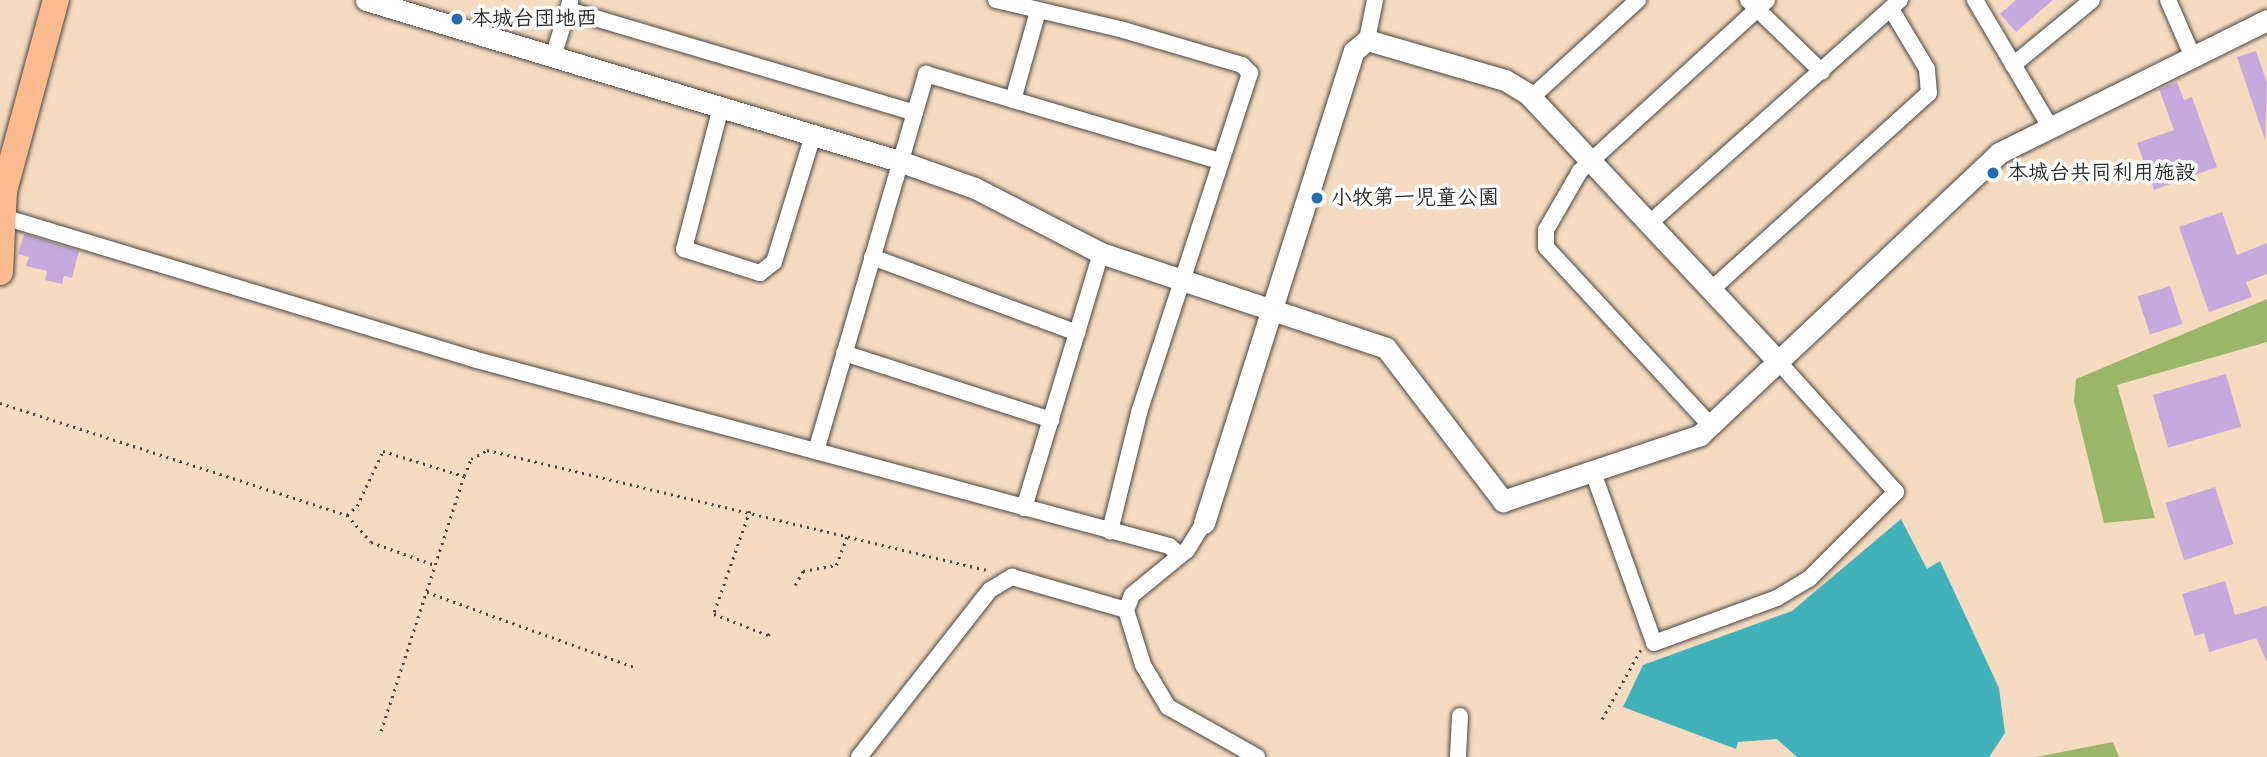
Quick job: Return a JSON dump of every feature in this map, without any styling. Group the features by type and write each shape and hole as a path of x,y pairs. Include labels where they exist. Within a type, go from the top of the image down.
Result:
{"main road":[{"path":"0,272 1,216 56,0"}],"street":[{"path":"366,0 899,161 975,188 1101,253 1357,336 1399,358 1503,501 1594,475 1691,440 1711,426 1776,359 1974,173 2049,125 2267,20"},
{"path":"996,0 1241,65 1251,79 1220,161 1184,280 1140,409 1110,531"},
{"path":"1257,757 1168,707 1150,683 1126,610 1132,595 1180,555 1204,523 1354,51 1367,40 1375,0"},
{"path":"1532,97 1638,0"},
{"path":"1975,0 2049,125"},
{"path":"2013,65 2092,0"},
{"path":"2168,0 2192,55"},
{"path":"1711,426 1546,247 1545,230 1591,160 1757,3 1822,72"},
{"path":"553,57 569,5 915,113"},
{"path":"1652,221 1895,5 1927,69 1929,93 1712,289"},
{"path":"1013,100 1038,11"},
{"path":"1367,40 1505,80 1532,97 1652,221 1896,492 1809,579 1777,598 1654,643 1594,475"},
{"path":"816,452 926,74 1220,161"},
{"path":"721,107 684,249 760,273 774,262 813,135"},
{"path":"1,216 238,283 473,359 1110,531 1180,555"},
{"path":"1024,509 1101,253"},
{"path":"872,257 1077,333"},
{"path":"844,353 1051,420"},
{"path":"859,757 990,590 1012,577 1126,610"},
{"path":"1458,757 1460,716"}],"path":[{"path":"0,402 346,514 370,542 436,565"},
{"path":"381,731 464,476 471,459 487,450 750,511 1012,577"},
{"path":"346,514 357,506 383,451 464,476"},
{"path":"750,511 714,614 768,635 773,631"},
{"path":"795,585 803,571 836,565 847,536"},
{"path":"427,592 634,667"},
{"path":"1602,719 1632,657 1654,643"}],"green space":[{"path":"2267,299 2267,342 2117,385 2155,518 2104,523 2074,401 2076,379"},
{"path":"2113,742 2119,757 2036,757"}],"water":[{"path":"1901,519 1927,569 1940,561 1999,688 2005,733 1989,757 1797,757 1777,739 1738,742 1736,749 1623,707 1643,665 1792,611"}],"building":[{"path":"2016,0 2053,0 2016,32 2000,14"},
{"path":"2256,51 2267,83 2265,140 2237,57"},
{"path":"2177,82 2184,100 2192,97 2217,167 2154,190 2137,143 2174,130 2159,89"},
{"path":"2222,212 2237,255 2267,243 2267,274 2246,282 2252,297 2209,312 2179,227"},
{"path":"24,234 79,251 72,278 64,276 62,284 45,280 47,271 26,266 29,257 18,254"},
{"path":"2170,286 2182,324 2150,335 2138,297"},
{"path":"2226,374 2241,427 2168,448 2153,395"},
{"path":"2215,487 2234,544 2184,560 2166,503"},
{"path":"2225,581 2235,615 2267,606 2267,662 2256,638 2209,652 2204,633 2195,636 2182,594"}],"place":[{"name":"本城台団地西","path":"457,19"},
{"name":"本城台共同利用施設","path":"1993,173"},
{"name":"小牧第一児童公園","path":"1317,198"}]}
